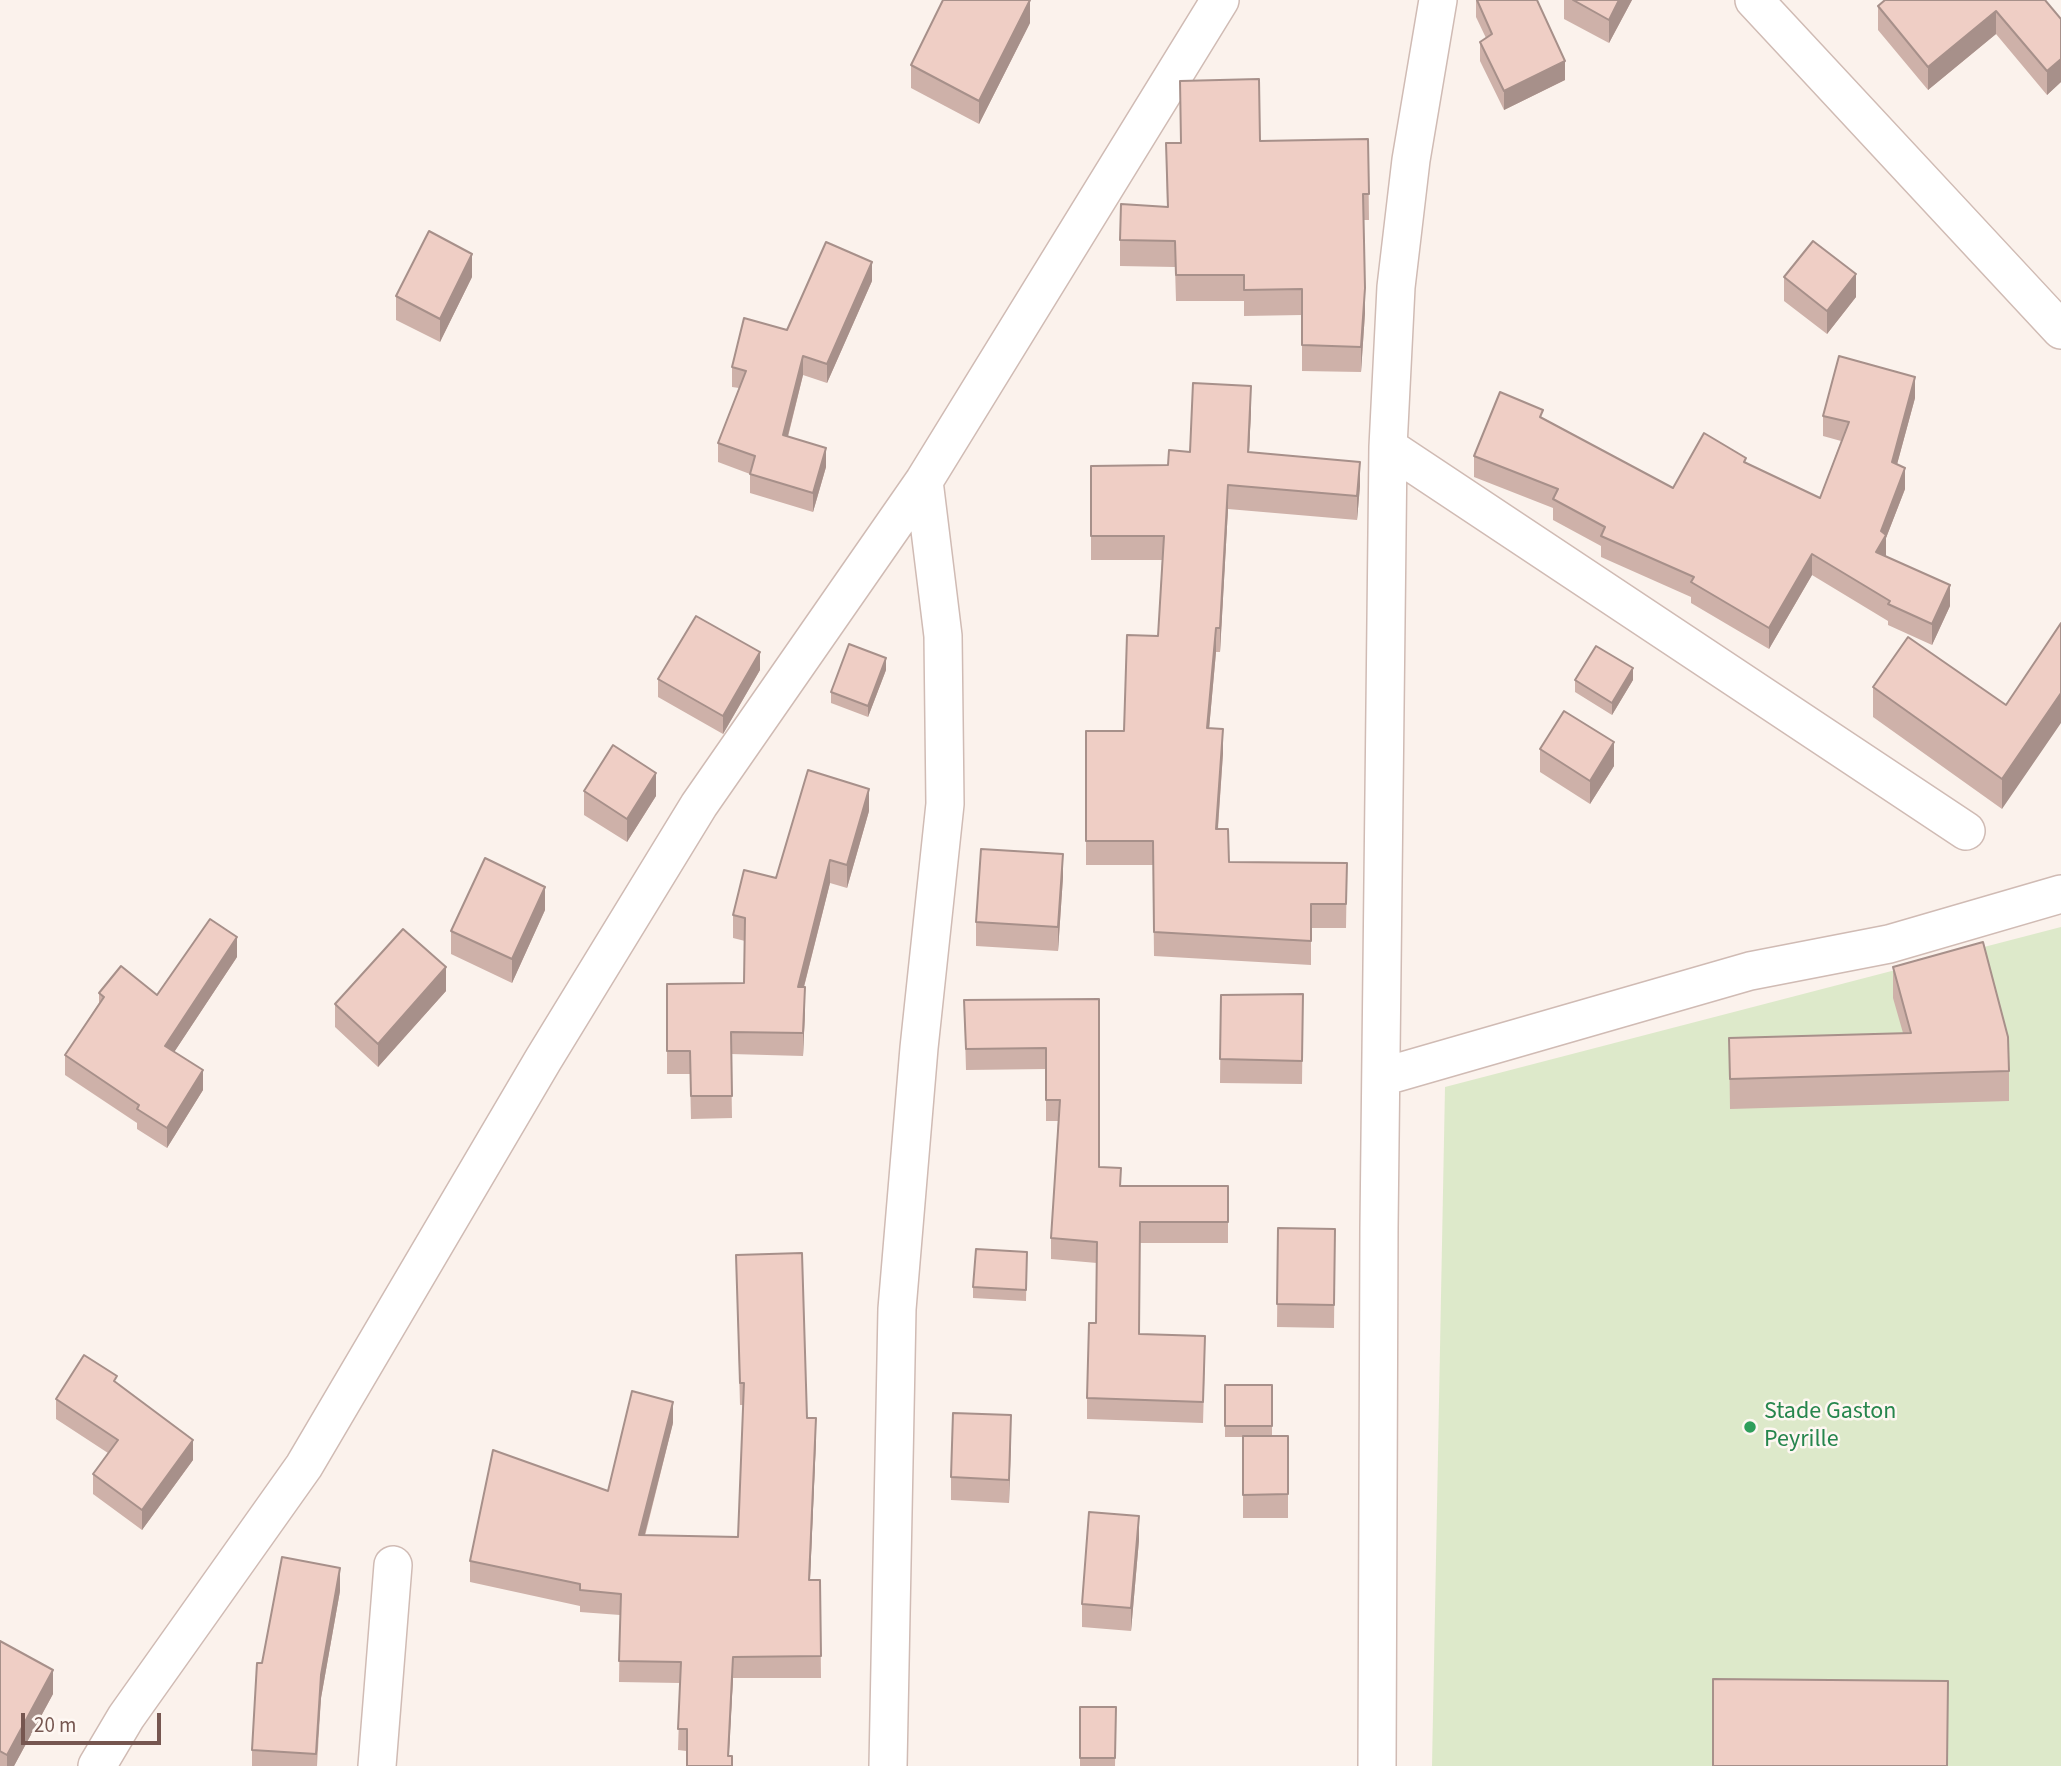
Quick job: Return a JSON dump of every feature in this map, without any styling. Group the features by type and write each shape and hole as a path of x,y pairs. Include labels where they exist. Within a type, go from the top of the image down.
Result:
{"street":[{"path":"97,1766 126,1717 304,1466 550,1049 699,805 924,481 1220,0"},
{"path":"1377,1766 1388,447 1396,287 1411,160 1438,0"},
{"path":"1754,0 2061,330"},
{"path":"1388,447 1966,831"},
{"path":"888,1766 897,1309 919,1048 946,804 943,636 924,481"},
{"path":"1382,1077 1750,971 1889,944 2061,894"},
{"path":"377,1766 393,1565"}],"green space":[{"name":"Stade Gaston Peyrille","path":"2061,927 2061,1766 1432,1766 1445,1087"}],"building":[{"path":"943,0 1030,0 979,101 911,65"},
{"path":"1477,0 1537,0 1565,61 1504,91 1480,42 1492,34"},
{"path":"1573,0 1619,0 1609,20"},
{"path":"1885,0 2045,0 2061,19 2061,59 2047,71 1996,11 1928,67 1878,6"},
{"path":"1259,79 1260,141 1368,139 1369,194 1363,194 1365,288 1361,347 1302,345 1302,289 1244,290 1244,275 1176,275 1175,241 1120,240 1121,204 1168,207 1166,143 1181,143 1180,81"},
{"path":"429,231 472,254 440,319 396,296"},
{"path":"1813,241 1856,274 1827,311 1784,277"},
{"path":"826,242 872,262 827,364 803,356 783,435 826,448 813,493 750,474 755,456 718,443 746,371 732,367 744,318 787,330"},
{"path":"1839,356 1915,377 1892,462 1905,468 1881,531 1886,535 1876,552 1950,585 1932,624 1888,604 1890,601 1812,554 1769,628 1691,582 1694,577 1601,536 1605,527 1553,499 1558,489 1474,456 1500,392 1543,410 1540,417 1673,488 1704,433 1746,458 1744,462 1820,498 1849,422 1823,416"},
{"path":"1193,383 1251,386 1248,452 1360,462 1357,496 1228,485 1220,628 1216,628 1207,728 1223,729 1216,829 1228,829 1229,862 1347,863 1346,904 1311,904 1311,941 1154,932 1153,841 1086,841 1086,731 1124,731 1127,635 1158,636 1164,536 1091,536 1091,466 1168,465 1169,450 1190,452"},
{"path":"696,616 760,652 723,716 658,679"},
{"path":"2061,623 2061,693 2002,779 1873,687 1908,637 2006,705"},
{"path":"849,644 886,658 868,706 831,692"},
{"path":"1596,646 1633,668 1612,703 1575,680"},
{"path":"1564,711 1614,742 1590,781 1540,749"},
{"path":"613,745 656,773 627,819 584,791"},
{"path":"808,770 869,789 847,865 830,860 798,987 805,987 803,1033 731,1032 732,1096 691,1096 690,1051 667,1051 667,984 744,983 745,918 733,915 744,870 776,878"},
{"path":"981,849 1063,854 1058,927 976,922"},
{"path":"485,858 545,887 512,959 451,931"},
{"path":"210,919 237,937 165,1046 203,1070 167,1128 137,1109 139,1105 65,1055 104,997 99,993 121,966 157,995"},
{"path":"403,929 446,967 378,1044 335,1004"},
{"path":"1983,942 2008,1037 2009,1071 1730,1079 1729,1038 1911,1033 1893,967"},
{"path":"1303,994 1302,1061 1220,1059 1221,995"},
{"path":"1099,999 1099,1167 1121,1168 1120,1186 1228,1186 1228,1222 1140,1222 1139,1334 1205,1336 1203,1402 1087,1398 1089,1323 1096,1323 1097,1242 1051,1238 1060,1100 1046,1100 1046,1048 966,1049 964,1000"},
{"path":"1278,1228 1335,1229 1334,1305 1277,1304"},
{"path":"976,1249 1027,1252 1026,1290 973,1287"},
{"path":"802,1253 807,1418 816,1418 809,1580 820,1580 821,1656 733,1657 728,1756 732,1756 732,1766 687,1766 687,1729 678,1729 681,1662 619,1661 621,1594 580,1590 580,1584 470,1561 493,1450 608,1491 632,1391 673,1402 639,1535 738,1537 744,1383 740,1383 736,1255"},
{"path":"84,1355 117,1376 114,1381 193,1440 142,1510 93,1474 118,1440 56,1399"},
{"path":"1225,1385 1272,1385 1272,1426 1225,1426"},
{"path":"953,1413 1011,1415 1009,1480 951,1477"},
{"path":"1243,1436 1288,1436 1288,1494 1243,1495"},
{"path":"1089,1512 1139,1516 1131,1608 1082,1604"},
{"path":"282,1557 340,1568 321,1675 316,1754 252,1750 257,1663 262,1663"},
{"path":"0,1641 53,1670 7,1755 0,1751"},
{"path":"1713,1679 1948,1681 1947,1766 1713,1766"},
{"path":"1080,1707 1116,1707 1115,1758 1080,1758"}],"place":[{"name":"Stade Gaston Peyrille","path":"1750,1427"}]}
